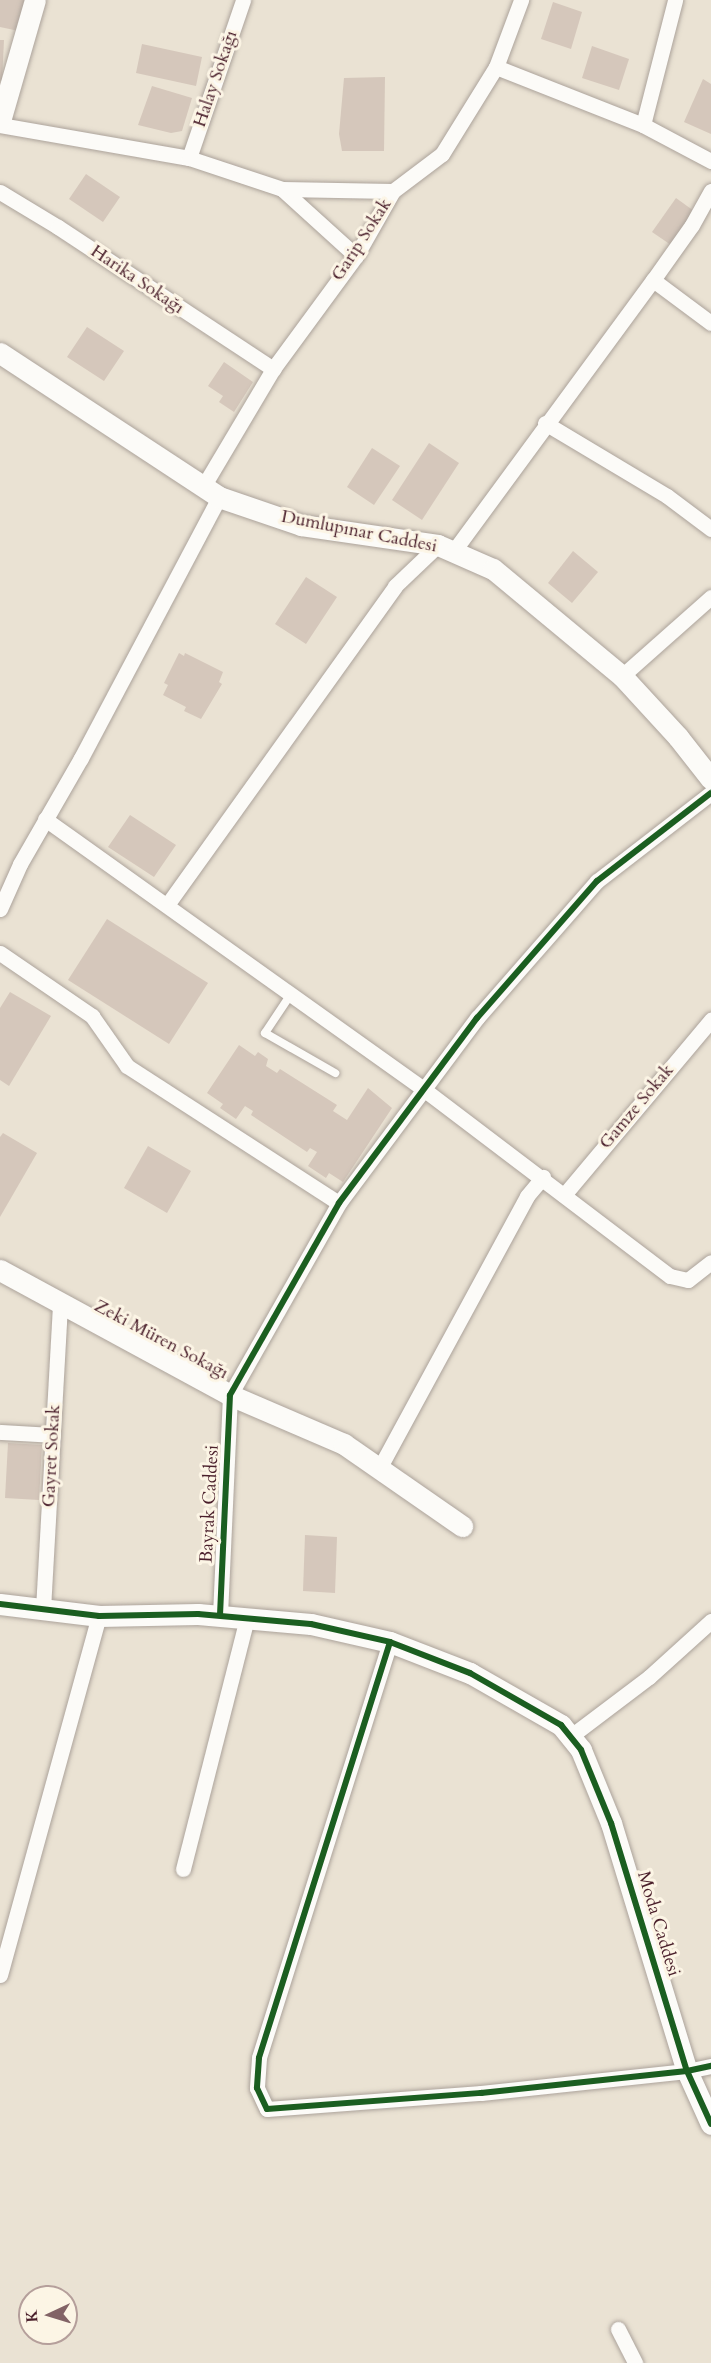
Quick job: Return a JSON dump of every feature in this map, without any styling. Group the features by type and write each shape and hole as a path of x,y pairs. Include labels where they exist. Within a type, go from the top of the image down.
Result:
{"street":[{"path":"35,0 1,115 189,158 282,189 393,191"},
{"name":"Halay Sokağı","path":"189,158 243,0"},
{"name":"Garip Sokak","path":"0,909 20,864 273,369 356,256 393,191 442,154 496,67 521,0"},
{"path":"643,125 675,0"},
{"path":"496,67 643,125 711,161"},
{"path":"282,189 356,256"},
{"path":"167,905 395,586 445,548 545,423 653,280 692,225 711,191"},
{"name":"Harika Sokağı","path":"0,192 58,226 273,369"},
{"path":"653,280 711,323"},
{"name":"Dumlupınar Caddesi","path":"0,353 211,492 301,525 445,548 493,569 622,676 708,771"},
{"path":"545,423 667,496 711,529"},
{"path":"622,676 711,597"},
{"path":"230,1395 339,1203 422,1088 484,1010 597,881 711,793"},
{"path":"45,819 292,993 422,1088 543,1177 670,1276 688,1280 711,1262"},
{"path":"0,953 92,1016 127,1066 339,1203"},
{"name":"Gamze Sokak","path":"564,1195 711,1020"},
{"path":"380,1467 440,1352 527,1196 543,1177"},
{"name":"Zeki Müren Sokağı","path":"0,1270 230,1395 344,1444 462,1526"},
{"name":"Gayret Sokak","path":"43,1609 60,1303"},
{"name":"Bayrak Caddesi","path":"220,1615 230,1395"},
{"path":"0,1432 53,1435"},
{"path":"0,1604 99,1616 220,1615 247,1617 311,1624 390,1642 470,1673 561,1725 571,1736 649,1677 711,1621"},
{"path":"0,1975 99,1616"},
{"path":"183,1869 247,1617"},
{"path":"390,1642 259,2058 257,2088 267,2109 481,2093 687,2071 711,2066"},
{"name":"Moda Caddesi","path":"571,1736 581,1750 611,1823 687,2071 711,2124"},
{"path":"618,2329 635,2363"}],"lane":[{"path":"292,993 265,1033 335,1073"}],"building":[{"path":"0,0 26,0 19,31 0,27"},
{"path":"553,2 582,12 571,49 541,39"},
{"path":"0,40 4,40 2,81 0,81"},
{"path":"142,44 202,57 196,86 136,73"},
{"path":"592,46 629,59 619,90 582,78"},
{"path":"385,77 384,151 342,151 339,134 344,78"},
{"path":"703,79 711,84 711,134 684,122"},
{"path":"152,86 192,98 182,131 171,133 138,125"},
{"path":"86,174 120,197 103,222 69,199"},
{"path":"676,198 694,211 671,245 652,232"},
{"path":"87,327 124,351 104,381 67,357"},
{"path":"224,362 253,382 234,412 219,402 223,396 208,386"},
{"path":"429,443 459,463 422,520 392,500"},
{"path":"372,448 400,466 374,505 347,487"},
{"path":"573,551 598,572 572,603 548,583"},
{"path":"306,577 337,597 306,644 275,624"},
{"path":"179,653 184,656 185,653 223,672 219,682 222,684 201,719 184,711 186,707 163,695 168,685 164,683"},
{"path":"130,815 176,845 154,877 108,847"},
{"path":"107,919 208,983 169,1044 68,980"},
{"path":"10,992 51,1016 9,1086 0,1080 0,1008"},
{"path":"239,1045 255,1056 258,1052 268,1059 266,1066 277,1073 280,1069 337,1105 333,1111 347,1120 368,1088 392,1108 343,1182 329,1173 326,1178 308,1166 317,1152 310,1148 307,1152 251,1115 253,1111 245,1106 236,1119 220,1108 223,1104 207,1093"},
{"path":"3,1133 37,1153 0,1217 0,1137"},
{"path":"148,1146 191,1171 167,1213 124,1188"},
{"path":"8,1443 42,1445 39,1500 5,1498"},
{"path":"305,1535 337,1537 335,1593 303,1591"}],"cycle path":[{"path":"220,1615 230,1395 339,1203 477,1018 597,881 711,793"},
{"path":"0,1604 99,1616 198,1614 311,1624 390,1642 470,1673 561,1725 581,1750 611,1823 687,2071 711,2124"},
{"path":"390,1642 259,2058 257,2088 267,2109 481,2093 687,2071 711,2066"}]}
